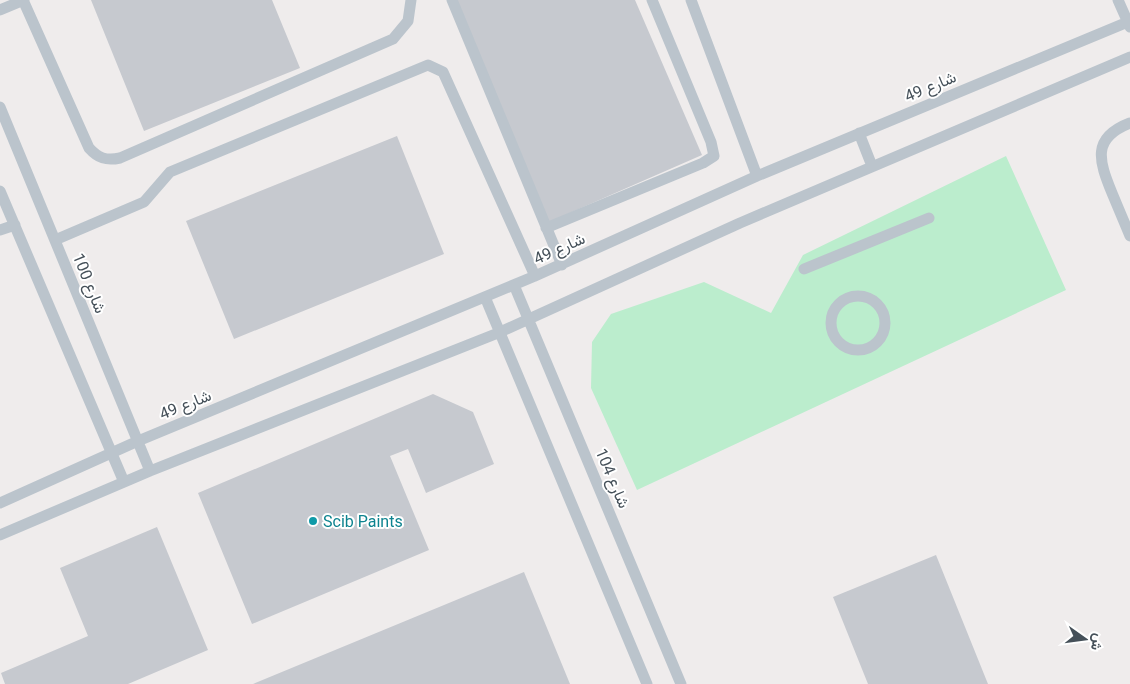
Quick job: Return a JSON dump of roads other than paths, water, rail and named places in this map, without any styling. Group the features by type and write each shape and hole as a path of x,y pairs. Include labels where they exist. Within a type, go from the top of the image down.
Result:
{"lane":[{"path":"0,10 23,0 88,148 103,159 111,160 120,158 393,38 408,21 411,0"},
{"path":"452,0 562,265"},
{"path":"546,228 710,160 714,156 714,149 652,0"},
{"path":"691,0 757,176"},
{"path":"1118,0 1129,23"},
{"name":"شارع 49","path":"0,503 112,452 562,265 757,176 1129,23"},
{"path":"0,535 150,471 498,333 872,166 1130,57"},
{"path":"55,240 144,202 170,172 428,64 443,72 535,276"},
{"name":"شارع 100","path":"0,107 3,122 55,240 150,471"},
{"path":"1130,123 1109,134 1103,145 1100,157 1102,169 1130,236"},
{"path":"859,133 872,166"},
{"path":"0,191 124,482"},
{"path":"804,269 929,218"},
{"path":"0,230 15,225"},
{"name":"شارع 104","path":"514,285 681,684"},
{"path":"485,297 498,333 647,684"},
{"path":"852,297 868,298 884,314 885,323 880,338 868,348 853,349 839,342 834,335 832,318 836,308 843,301 852,297"}],"place":[{"name":"Scib Paints","path":"313,521"}]}
